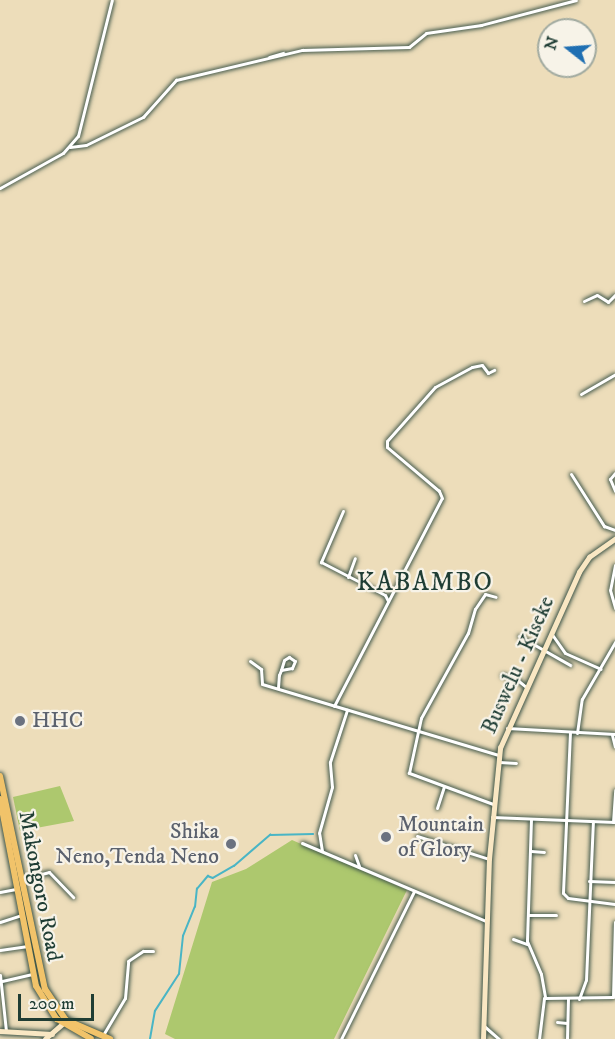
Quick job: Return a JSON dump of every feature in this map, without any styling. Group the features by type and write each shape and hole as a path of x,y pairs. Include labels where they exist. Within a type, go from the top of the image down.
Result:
{"main road":[{"name":"Buswelu - Kiseke","path":"483,1039 489,859 498,755 507,728 582,566 615,539"},
{"name":"Makongoro Road","path":"0,776 40,976 51,1002 64,1022 110,1039"},
{"name":"Makongoro Road","path":"0,799 3,830 33,974 44,1004 64,1022 91,1039"},
{"path":"45,1039 64,1022"},
{"path":"3,1031 52,1034"}],"street":[{"path":"70,147 83,118 112,0"},
{"path":"0,188 70,147 86,145 143,117 176,80 291,52 410,47 426,33 524,15 576,0"},
{"path":"584,301 597,295 608,302 615,295"},
{"path":"334,706 442,498 439,491 387,447 387,441 435,387 472,367 482,365 488,374 494,370"},
{"path":"581,394 615,374"},
{"path":"615,473 610,481 615,491"},
{"path":"571,474 602,523 615,530"},
{"path":"343,511 321,560 348,577 385,595 388,602"},
{"path":"348,577 355,558"},
{"path":"615,565 610,590 615,608"},
{"path":"493,804 410,775 421,718 442,674 468,633 473,613 485,594 496,597"},
{"path":"551,633 566,653 601,669"},
{"path":"519,636 543,652 570,665"},
{"path":"577,733 582,699 615,642"},
{"path":"278,688 281,670 286,658 295,661 292,668 281,670"},
{"path":"250,662 261,669 261,683 498,755"},
{"path":"502,675 515,678 526,687"},
{"path":"323,852 319,833 332,787 330,762 347,709"},
{"path":"507,728 613,735 615,747"},
{"path":"570,732 563,894 589,901 615,904"},
{"path":"497,761 516,763"},
{"path":"437,808 444,787"},
{"path":"492,817 614,822 615,790"},
{"path":"531,819 527,944 541,973 545,998 541,1003 539,1039"},
{"path":"579,999 586,986 593,821"},
{"path":"417,836 489,859"},
{"path":"302,843 486,921"},
{"path":"531,850 544,852"},
{"path":"355,855 359,866"},
{"path":"21,879 49,872 73,897"},
{"path":"589,881 615,882"},
{"path":"0,892 17,889"},
{"path":"340,1039 414,891"},
{"path":"0,922 22,915"},
{"path":"528,915 556,915"},
{"path":"545,998 613,998 615,922"},
{"path":"513,939 527,944"},
{"path":"0,950 28,946"},
{"path":"102,1037 125,998 128,961 143,951 153,951"},
{"path":"2,981 33,974"},
{"path":"0,975 3,1031"},
{"path":"567,1039 568,998"},
{"path":"557,1022 567,1023"},
{"path":"484,1026 499,1039"}],"green space":[{"path":"60,786 74,821 20,831 13,797"},
{"path":"292,840 407,890 334,1039 175,1039 165,1034 212,882 246,869"}],"waterway":[{"path":"150,1039 155,1011 179,974 183,936 195,907 197,889 208,876 213,878 234,866 270,835 313,834"}],"place":[{"name":"HHC","path":"20,721"},
{"name":"Mountain of Glory","path":"386,837"},
{"name":"Shika Neno,Tenda Neno","path":"231,844"}],"district":[{"name":"KABAMBO","path":"425,583"}]}
